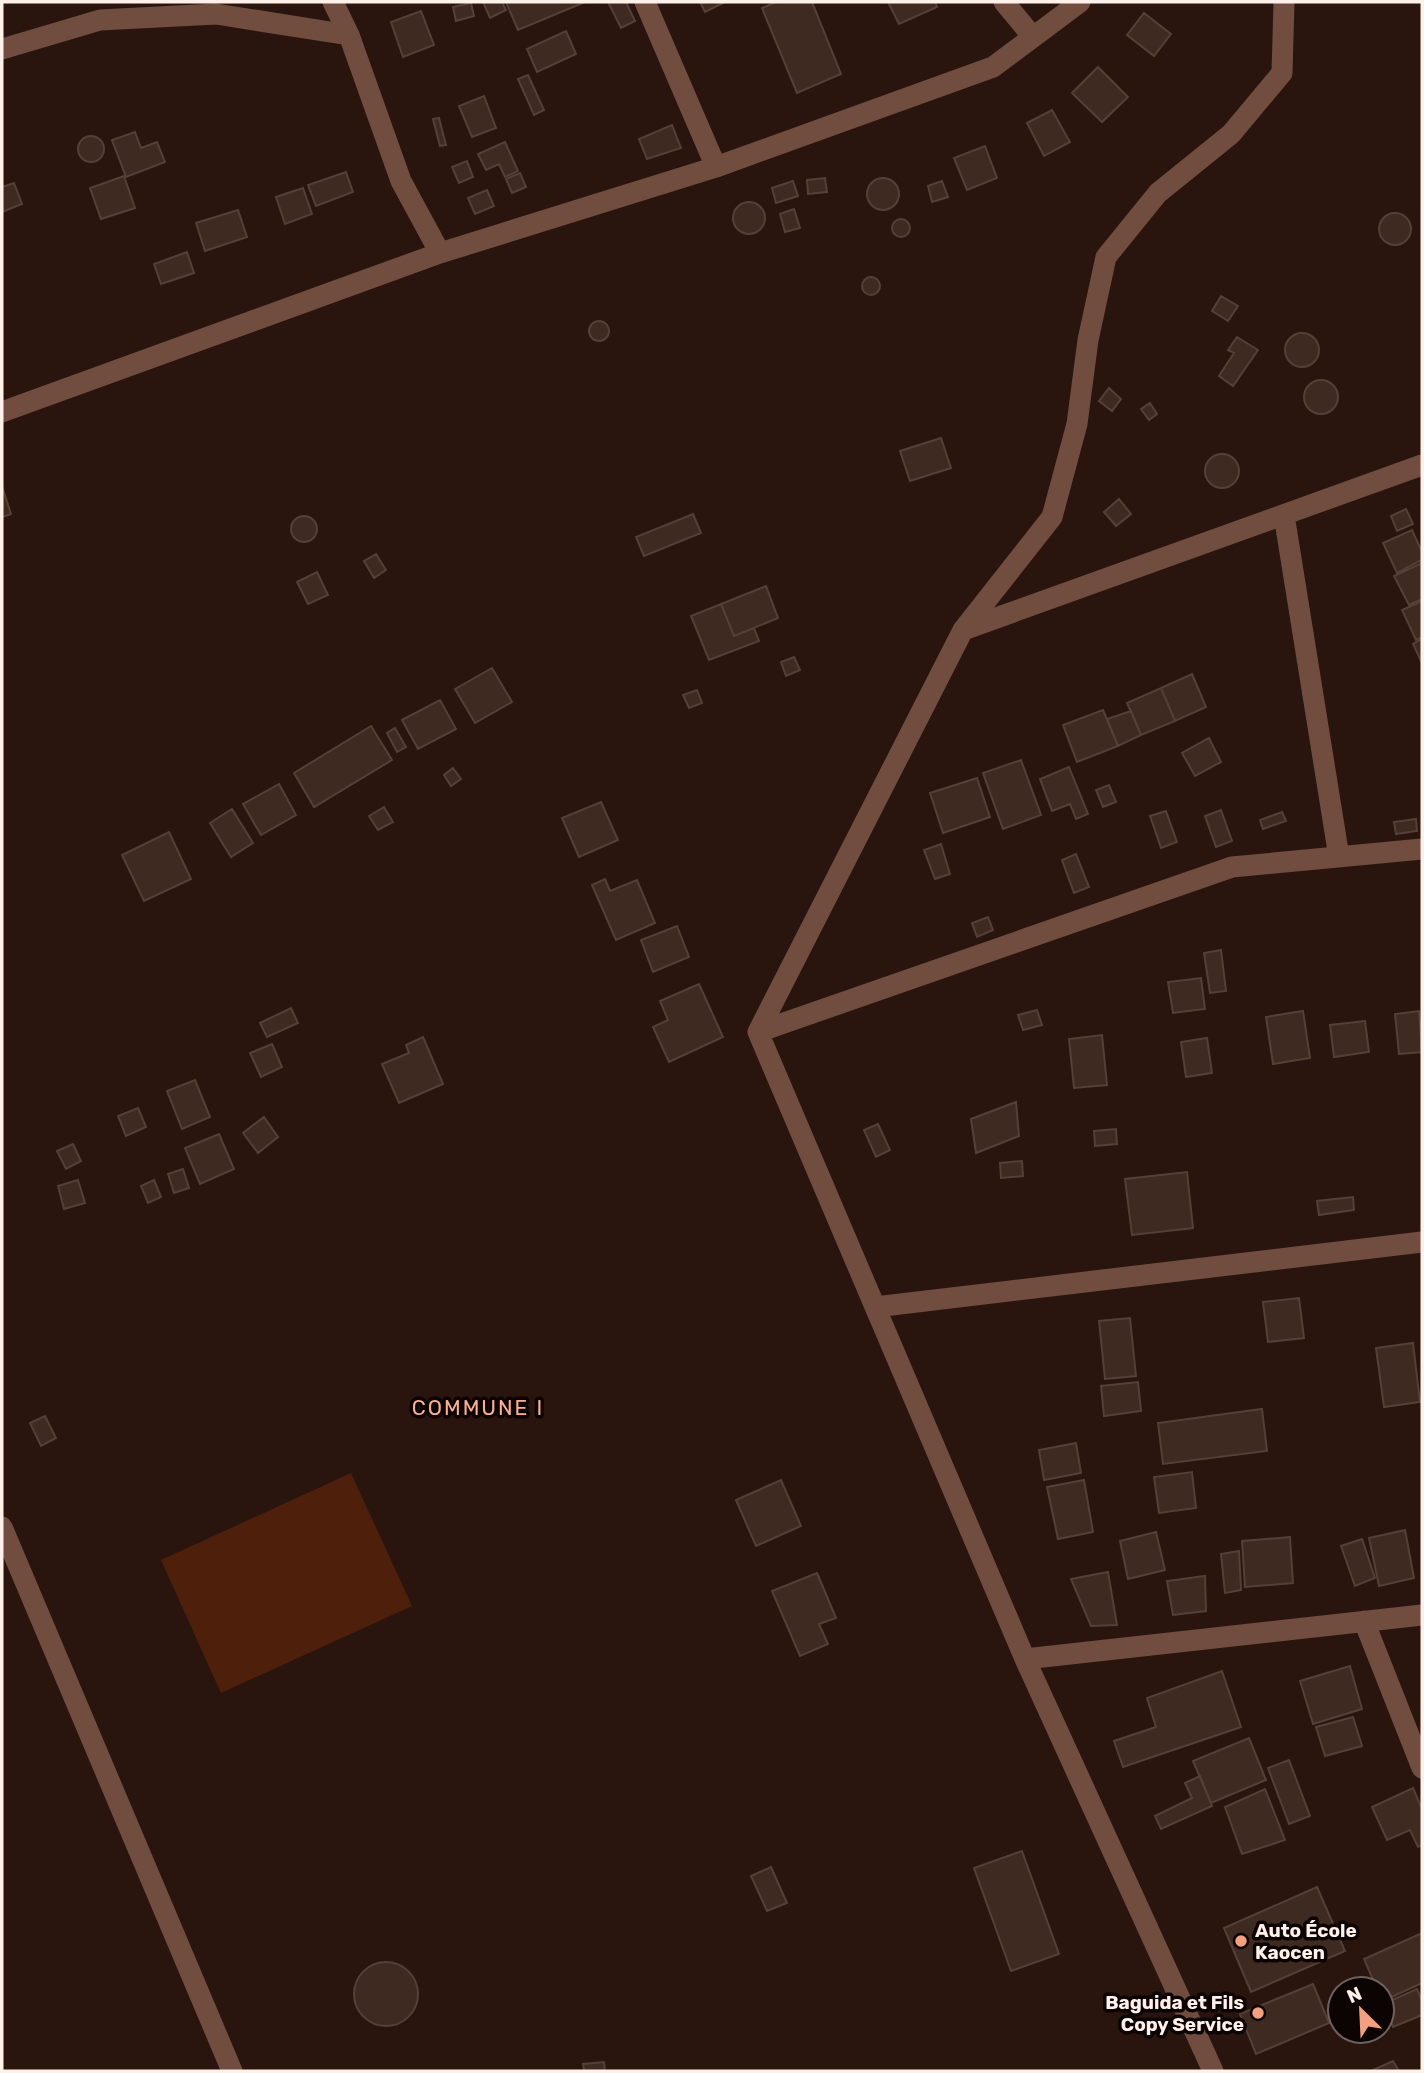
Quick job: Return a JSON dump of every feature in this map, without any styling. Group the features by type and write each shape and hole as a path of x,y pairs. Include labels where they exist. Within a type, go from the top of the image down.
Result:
{"street":[{"path":"333,2 349,35 401,181 440,253"},
{"path":"645,2 716,167"},
{"path":"1004,2 1033,37"},
{"path":"2,412 440,253 716,167 993,67 1080,2"},
{"path":"758,1032 963,630 1052,517 1077,424 1088,340 1106,257 1158,193 1231,134 1282,73 1284,2"},
{"path":"2,49 100,20 216,14 349,35"},
{"path":"963,630 1422,465"},
{"path":"1284,515 1339,856"},
{"path":"758,1032 1232,867 1422,849"},
{"path":"758,1032 1025,1659 1213,2071"},
{"path":"875,1307 1422,1242"},
{"path":"2,1527 232,2071"},
{"path":"1025,1659 1422,1615"},
{"path":"1363,1622 1422,1768"}],"shaded area":[{"path":"351,1473 412,1606 221,1693 161,1560"}],"building":[{"path":"483,2 502,2 506,10 490,18"},
{"path":"506,2 585,2 518,30"},
{"path":"608,2 626,2 635,21 621,28"},
{"path":"700,2 725,2 705,12"},
{"path":"776,2 812,2 841,74 797,93 762,8"},
{"path":"888,2 935,2 937,7 899,24"},
{"path":"471,3 474,16 456,21 453,7"},
{"path":"421,11 434,45 403,57 391,22"},
{"path":"1144,13 1171,34 1154,56 1127,35"},
{"path":"566,31 576,54 537,72 527,49"},
{"path":"1098,67 1128,97 1102,122 1072,93"},
{"path":"528,75 544,110 534,115 518,79"},
{"path":"484,96 496,128 472,137 459,106"},
{"path":"1052,110 1070,142 1044,156 1027,123"},
{"path":"439,118 446,145 440,146 433,119"},
{"path":"672,125 681,148 647,159 639,139"},
{"path":"135,132 141,148 157,142 165,162 126,177 112,140"},
{"path":"91,136 100,140 104,149 100,158 91,162 82,158 78,149 82,140"},
{"path":"505,142 518,171 505,177 499,164 486,170 478,154"},
{"path":"985,146 997,178 967,190 954,158"},
{"path":"467,161 473,177 459,183 452,167"},
{"path":"346,172 353,192 316,206 308,185"},
{"path":"520,173 526,187 512,193 506,179"},
{"path":"124,176 135,208 101,219 90,188"},
{"path":"825,178 827,192 808,194 807,180"},
{"path":"883,178 895,182 899,194 895,206 883,210 871,206 867,194 871,182"},
{"path":"793,181 798,196 776,203 772,188"},
{"path":"942,181 948,197 932,202 928,186"},
{"path":"14,183 22,204 2,212 2,187"},
{"path":"303,188 312,214 285,224 276,197"},
{"path":"487,190 494,206 475,214 468,198"},
{"path":"749,202 761,206 765,218 761,230 749,234 737,230 733,218 737,206"},
{"path":"794,209 800,228 785,232 780,214"},
{"path":"238,210 247,237 205,251 196,223"},
{"path":"1395,213 1407,217 1411,229 1407,241 1395,245 1383,241 1379,229 1383,217"},
{"path":"901,219 907,222 910,228 907,234 901,237 895,234 892,228 895,222"},
{"path":"187,252 194,273 161,284 154,264"},
{"path":"871,277 877,280 880,286 877,292 871,295 865,292 862,286 865,280"},
{"path":"1221,296 1238,306 1228,321 1212,311"},
{"path":"599,321 606,324 609,331 606,338 599,341 592,338 589,331 592,324"},
{"path":"1302,333 1314,338 1319,350 1314,362 1302,367 1290,362 1285,350 1290,338"},
{"path":"1237,337 1258,350 1233,386 1219,376 1234,353 1228,350"},
{"path":"1321,380 1333,385 1338,397 1333,409 1321,414 1309,409 1304,397 1309,385"},
{"path":"1109,388 1121,399 1112,411 1099,401"},
{"path":"1150,403 1157,414 1149,420 1141,409"},
{"path":"941,438 951,468 910,481 900,451"},
{"path":"1222,454 1234,459 1239,471 1234,483 1222,488 1210,483 1205,471 1210,459"},
{"path":"2,486 11,514 2,517"},
{"path":"1119,499 1131,514 1116,526 1104,512"},
{"path":"1406,509 1413,524 1397,531 1391,516"},
{"path":"693,514 701,533 644,556 636,537"},
{"path":"304,516 313,520 317,529 313,538 304,542 295,538 291,529 295,520"},
{"path":"1412,530 1422,552 1422,560 1397,573 1383,543"},
{"path":"376,554 386,570 374,578 364,561"},
{"path":"1422,563 1422,599 1409,605 1394,576"},
{"path":"317,572 328,595 308,604 297,582"},
{"path":"766,586 778,618 734,636 721,604"},
{"path":"1422,601 1422,637 1416,640 1402,610"},
{"path":"721,604 734,636 754,628 759,641 709,660 691,616"},
{"path":"1422,639 1422,663 1413,644"},
{"path":"794,657 800,670 786,676 781,662"},
{"path":"492,668 512,702 475,723 455,689"},
{"path":"1192,674 1206,707 1175,721 1161,688"},
{"path":"1161,688 1175,721 1141,735 1127,703"},
{"path":"697,690 702,703 689,708 683,695"},
{"path":"440,700 456,729 418,749 402,720"},
{"path":"1103,710 1118,746 1077,762 1063,725"},
{"path":"1131,711 1141,735 1118,746 1107,719"},
{"path":"371,726 392,760 314,807 294,773"},
{"path":"395,728 406,747 397,752 387,733"},
{"path":"1209,738 1221,762 1195,776 1182,753"},
{"path":"1021,760 1041,815 1003,829 983,773"},
{"path":"1069,767 1088,814 1076,819 1070,804 1052,811 1040,779"},
{"path":"453,768 461,779 451,786 444,775"},
{"path":"977,778 990,817 943,833 930,793"},
{"path":"279,784 296,815 261,835 243,804"},
{"path":"1109,785 1116,802 1103,807 1096,790"},
{"path":"601,802 618,840 579,857 562,818"},
{"path":"384,807 393,822 378,830 369,816"},
{"path":"232,809 253,843 231,857 210,823"},
{"path":"1221,810 1232,841 1216,847 1205,816"},
{"path":"1166,811 1177,842 1161,848 1150,816"},
{"path":"1282,812 1286,821 1263,829 1260,820"},
{"path":"1416,819 1417,831 1396,834 1394,822"},
{"path":"169,832 191,879 144,901 122,855"},
{"path":"941,844 950,874 935,879 924,850"},
{"path":"1076,854 1089,887 1074,893 1062,860"},
{"path":"605,879 610,891 637,880 655,923 616,940 592,885"},
{"path":"988,917 993,930 977,937 972,923"},
{"path":"677,926 689,957 653,972 641,940"},
{"path":"1221,950 1226,991 1210,993 1204,953"},
{"path":"1201,978 1205,1009 1173,1013 1168,982"},
{"path":"699,984 723,1037 669,1062 653,1027 668,1020 660,1001"},
{"path":"291,1008 298,1023 267,1037 260,1023"},
{"path":"1037,1010 1042,1025 1023,1030 1018,1015"},
{"path":"1303,1011 1310,1058 1273,1064 1266,1017"},
{"path":"1419,1011 1422,1052 1399,1054 1395,1014"},
{"path":"1365,1021 1369,1052 1334,1057 1330,1025"},
{"path":"1102,1035 1107,1085 1074,1088 1069,1039"},
{"path":"423,1037 443,1084 399,1103 382,1064 409,1053 406,1045"},
{"path":"1207,1038 1212,1073 1186,1077 1181,1042"},
{"path":"272,1044 282,1067 261,1077 250,1053"},
{"path":"195,1080 210,1117 182,1129 167,1091"},
{"path":"1016,1102 1019,1136 976,1153 971,1119"},
{"path":"138,1108 146,1127 126,1136 118,1116"},
{"path":"264,1117 278,1137 258,1153 243,1133"},
{"path":"878,1124 890,1150 876,1157 864,1130"},
{"path":"1116,1129 1117,1144 1095,1146 1094,1131"},
{"path":"219,1134 234,1169 200,1184 185,1148"},
{"path":"73,1144 81,1161 66,1169 57,1151"},
{"path":"1022,1161 1023,1176 1001,1178 1000,1163"},
{"path":"183,1169 189,1188 174,1193 168,1174"},
{"path":"1187,1172 1193,1228 1132,1235 1125,1179"},
{"path":"78,1180 85,1203 64,1209 58,1186"},
{"path":"154,1180 161,1197 148,1203 141,1186"},
{"path":"1353,1197 1354,1210 1319,1215 1317,1201"},
{"path":"1299,1298 1304,1338 1268,1342 1263,1302"},
{"path":"1130,1318 1136,1376 1105,1379 1099,1321"},
{"path":"1413,1343 1420,1402 1384,1407 1376,1348"},
{"path":"1138,1382 1141,1411 1104,1416 1101,1386"},
{"path":"1262,1409 1267,1451 1163,1464 1158,1423"},
{"path":"45,1416 56,1438 41,1446 30,1423"},
{"path":"1076,1443 1081,1473 1044,1480 1039,1450"},
{"path":"1192,1472 1196,1508 1159,1513 1154,1477"},
{"path":"781,1480 801,1526 756,1546 736,1500"},
{"path":"1084,1480 1093,1532 1058,1539 1047,1487"},
{"path":"1405,1530 1414,1578 1379,1586 1369,1538"},
{"path":"1156,1532 1165,1570 1128,1579 1120,1541"},
{"path":"1290,1537 1293,1583 1245,1587 1242,1541"},
{"path":"1362,1539 1375,1578 1355,1586 1341,1546"},
{"path":"1239,1551 1241,1590 1225,1593 1221,1554"},
{"path":"1108,1572 1117,1625 1091,1626 1071,1579"},
{"path":"817,1573 836,1618 819,1624 828,1644 800,1656 772,1591"},
{"path":"1205,1576 1206,1611 1173,1615 1167,1581"},
{"path":"1350,1666 1362,1709 1313,1724 1300,1681"},
{"path":"1222,1671 1241,1727 1123,1767 1114,1741 1156,1727 1147,1698"},
{"path":"1353,1717 1362,1746 1325,1756 1316,1727"},
{"path":"1249,1738 1266,1780 1211,1803 1193,1761"},
{"path":"1289,1760 1310,1816 1289,1824 1268,1768"},
{"path":"1200,1776 1212,1806 1161,1829 1155,1816 1192,1798 1185,1783"},
{"path":"1413,1788 1422,1809 1422,1845 1418,1847 1410,1830 1387,1840 1372,1807"},
{"path":"1265,1789 1285,1840 1242,1854 1225,1807"},
{"path":"1022,1851 1059,1954 1011,1971 974,1868"},
{"path":"771,1867 787,1903 767,1911 751,1876"},
{"path":"1317,1887 1345,1951 1251,1992 1224,1928"},
{"path":"1422,1933 1422,1983 1396,1995 1396,1975 1371,1975 1364,1959"},
{"path":"380,1962 392,1962 409,1971 416,1982 416,2006 409,2017 392,2026 380,2026 368,2021 359,2012 354,2000 354,1988 359,1976 368,1967"},
{"path":"1313,1984 1326,2016 1326,2024 1256,2054 1240,2014"},
{"path":"1417,1989 1422,2001 1422,2015 1396,2026 1396,1998"},
{"path":"1393,2061 1399,2071 1371,2071"},
{"path":"604,2062 605,2071 584,2071 583,2064"}],"place":[{"name":"Auto École Kaocen","path":"1241,1941"},
{"name":"Baguida et Fils Copy Service","path":"1258,2013"}],"district":[{"name":"COMMUNE I","path":"478,1408"}]}
